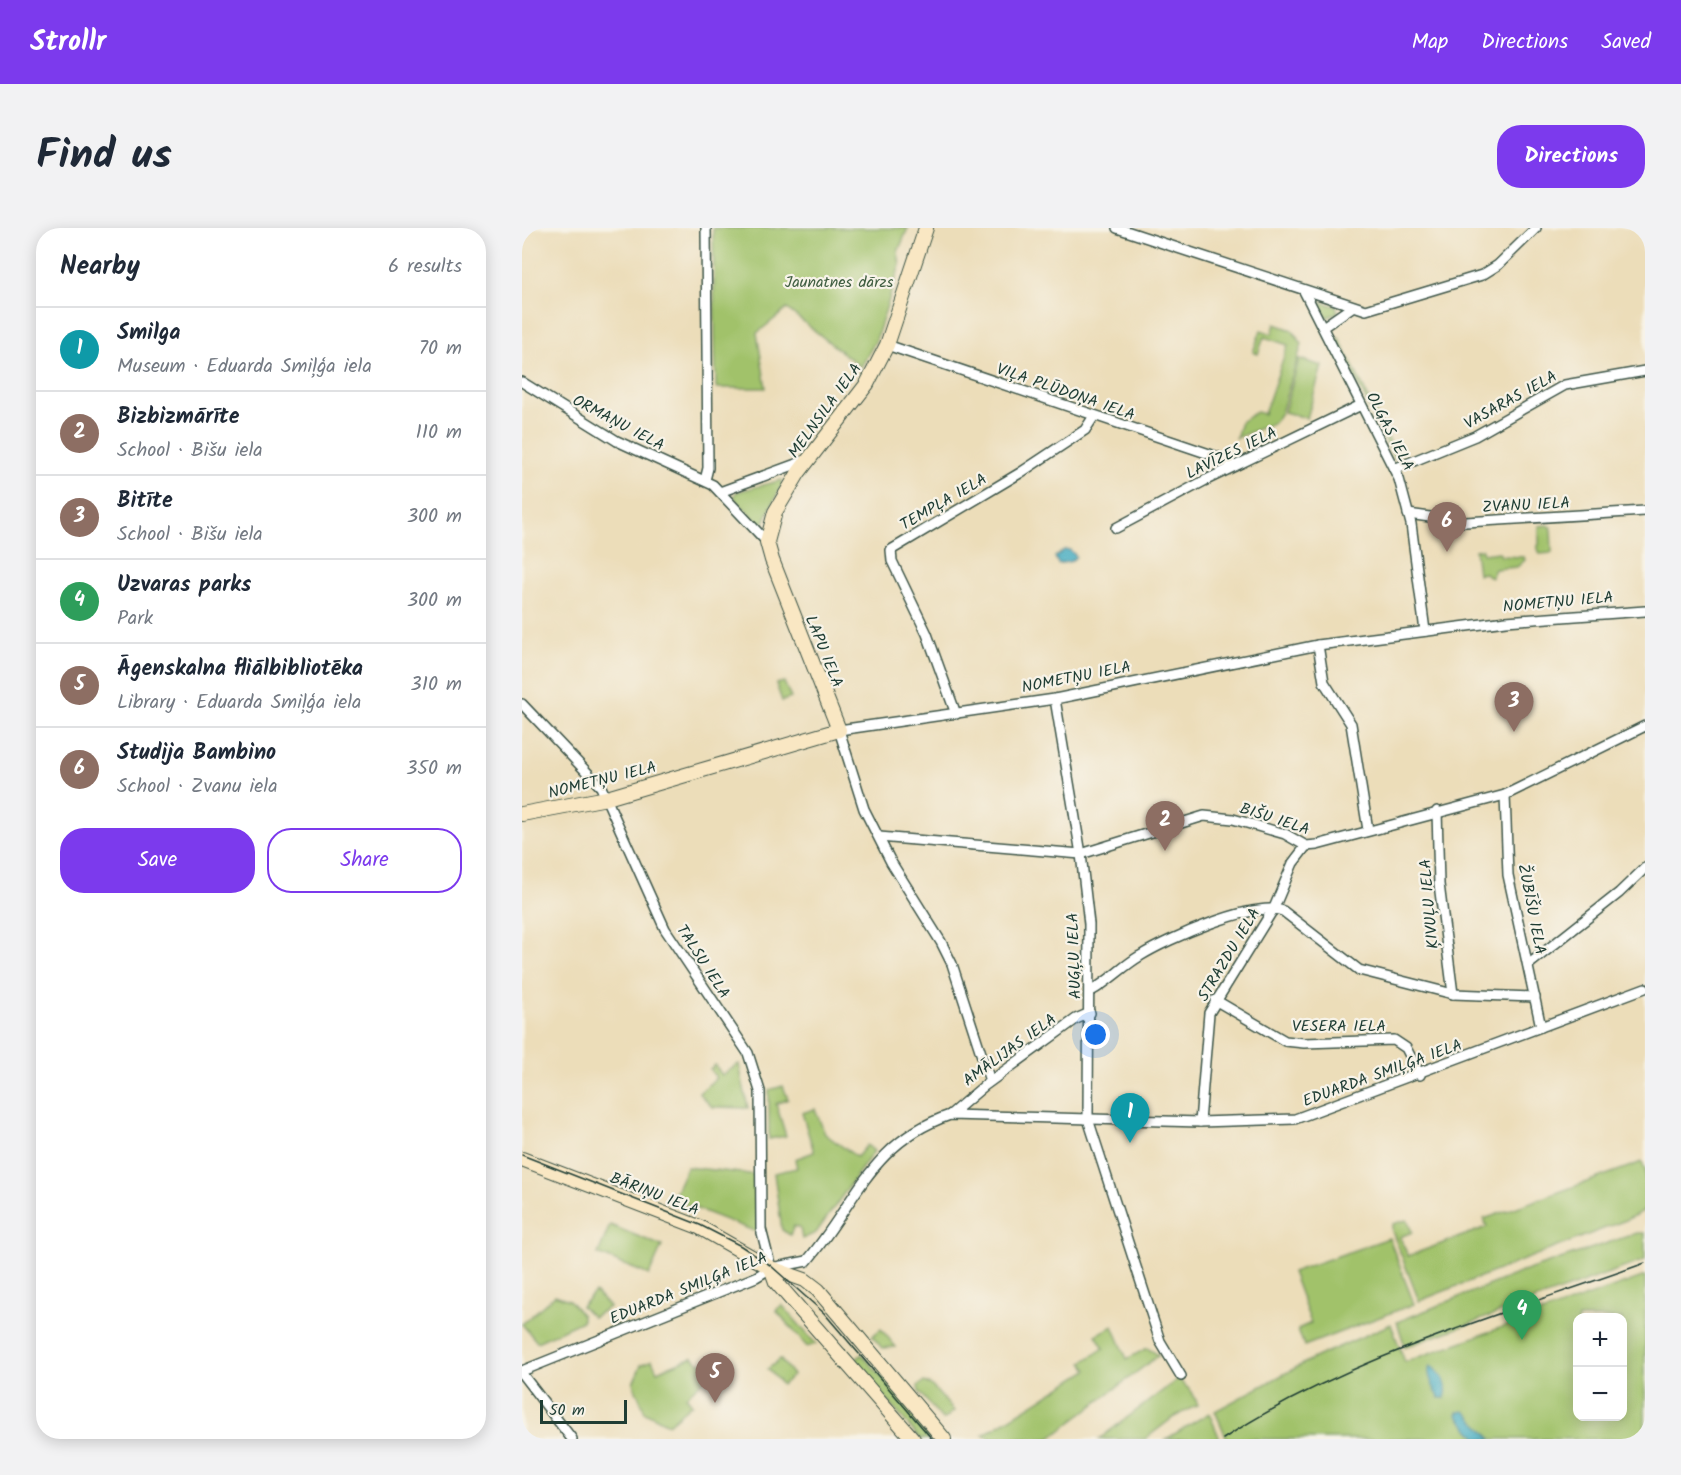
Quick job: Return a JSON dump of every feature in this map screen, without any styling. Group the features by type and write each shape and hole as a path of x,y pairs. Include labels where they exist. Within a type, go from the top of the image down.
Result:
{"street":[{"path":"705,480 708,468 706,228"},
{"name":"MELNSILA IELA","path":"767,542 778,506 809,459 867,384 887,345 926,228"},
{"path":"1117,228 1366,310 1482,275 1498,265 1536,228"},
{"name":"OLGAS IELA","path":"1304,291 1394,469 1408,514 1425,631"},
{"path":"1323,327 1352,307"},
{"name":"VIĻA PLŪDOŅA IELA","path":"887,345 1224,459 1234,466"},
{"name":"VASARAS IELA","path":"1394,469 1459,443 1565,385 1645,371"},
{"name":"ORMAŅU IELA","path":"522,382 617,441 705,480"},
{"name":"LAVĪZES IELA","path":"1116,528 1234,466 1361,405"},
{"name":"TEMPĻA IELA","path":"956,714 927,634 892,561 891,550 972,504 1048,455 1085,430 1094,416"},
{"path":"720,492 809,459"},
{"name":"LAPU IELA","path":"705,480 720,492 767,542 779,579 839,730 861,801 879,837 952,964 990,1082"},
{"name":"ZVANU IELA","path":"1408,514 1466,522 1645,511"},
{"name":"NOMETŅU IELA","path":"522,814 607,798 839,730 1055,699 1318,645 1425,631 1645,610"},
{"path":"1318,645 1324,682 1352,724 1368,830"},
{"name":"AUGĻU IELA","path":"1055,699 1081,854 1089,924 1088,1119 1160,1341 1181,1376"},
{"name":"TALSU IELA","path":"522,704 601,787 665,929 748,1053 759,1091 761,1229 771,1268"},
{"name":"BIŠU IELA","path":"879,837 1081,854 1204,816 1233,819 1285,834 1306,846 1317,845 1437,811 1505,795 1645,726"},
{"name":"ŽUBĪŠU IELA","path":"1505,795 1508,875 1541,1027"},
{"name":"ĶIVUĻU IELA","path":"1437,811 1439,884 1453,994"},
{"name":"STRAZDU IELA","path":"1200,1122 1207,1023 1215,1000 1274,908 1293,863 1306,846"},
{"path":"1528,965 1619,893 1645,868"},
{"path":"1090,991 1142,954 1178,936 1257,909 1274,908 1283,911 1359,970 1453,994 1535,997"},
{"name":"EDUARDA SMIĻĢA IELA","path":"522,1372 756,1277 771,1268 807,1261 887,1151 926,1124 950,1114 1200,1122 1295,1119 1420,1075 1645,988"},
{"name":"VESERA IELA","path":"1215,1000 1285,1041 1304,1043 1394,1040 1406,1048 1420,1075"},
{"name":"AMĀLIJAS IELA","path":"950,1114 1076,1019 1090,1013"},
{"name":"BĀRIŅU IELA","path":"522,1159 699,1227 771,1268 805,1280 818,1290 944,1439"},
{"name":"BĀRIŅU IELA","path":"771,1268 776,1282 913,1439"},
{"path":"522,1372 572,1439"}],"green space":[{"name":"Jaunatnes dārzs","path":"713,228 908,228 898,252 900,265 876,340 861,367 787,309 757,333 766,388 716,388"},
{"path":"1319,303 1336,306 1338,312 1327,318"},
{"path":"1275,324 1292,330 1302,344 1281,413 1273,423 1236,438 1241,422 1256,412 1264,414 1288,345 1264,337 1258,354 1253,352 1261,330 1272,334"},
{"path":"1339,338 1399,460 1394,458 1336,339"},
{"path":"1299,359 1322,366 1307,418 1284,412"},
{"path":"782,480 762,526 734,498 736,492"},
{"path":"1539,526 1551,527 1552,553 1540,554 1537,546 1539,545"},
{"path":"1482,549 1483,554 1499,552 1501,556 1524,557 1525,560 1517,567 1495,569 1491,578 1485,573 1478,574 1475,550"},
{"path":"784,682 791,698 782,701 776,684"},
{"path":"739,1064 748,1108 712,1107 699,1093 716,1078 710,1069 715,1065 722,1075"},
{"path":"783,1086 788,1099 776,1104 786,1136 769,1139 769,1090"},
{"path":"815,1109 825,1134 857,1157 867,1145 874,1151 816,1233 802,1239 800,1228 794,1226 790,1235 782,1230 774,1173 797,1168 795,1159 814,1152 802,1113"},
{"path":"1642,1162 1645,1170 1645,1210 1626,1220 1419,1301 1392,1231 1392,1224 1407,1220 1412,1232 1400,1237 1408,1256 1487,1227 1484,1219"},
{"path":"687,1167 758,1175 759,1233 672,1199"},
{"path":"610,1225 662,1246 649,1275 598,1254"},
{"path":"1637,1233 1645,1233 1645,1260 1405,1347 1397,1322 1522,1272"},
{"path":"1389,1238 1414,1304 1304,1346 1298,1329 1311,1323 1292,1272"},
{"path":"1645,1276 1645,1439 1227,1439 1215,1411 1316,1357 1391,1324 1405,1362"},
{"path":"595,1292 609,1307 593,1317 581,1306"},
{"path":"555,1295 569,1300 582,1315 582,1321 537,1342 522,1324"},
{"path":"782,1305 816,1344 807,1347 776,1310"},
{"path":"1113,1326 1127,1359 1147,1348 1159,1355 1049,1439 992,1439 983,1435 1088,1370 1083,1362 1104,1348 1096,1335"},
{"path":"881,1329 896,1347 882,1348 872,1336"},
{"path":"862,1354 936,1439 920,1439 854,1361"},
{"path":"693,1357 699,1363 713,1363 725,1377 716,1384 709,1376 686,1396 692,1404 668,1424 645,1412 633,1383 641,1365 652,1360 657,1371"},
{"path":"780,1359 793,1375 782,1385 768,1369"},
{"path":"1178,1379 1192,1392 1198,1405 1174,1417 1145,1439 1099,1439"},
{"path":"924,1382 931,1385 954,1411 943,1420 919,1392 918,1386"},
{"path":"1209,1413 1220,1439 1166,1439"}],"water":[{"path":"1064,550 1070,550 1076,556 1072,561 1058,564 1055,557"},
{"path":"1430,1366 1444,1379 1445,1398 1440,1398 1433,1386 1429,1373"},
{"path":"1465,1411 1492,1439 1478,1439 1457,1415 1458,1412"}],"tram line":[{"path":"522,1155 700,1225 741,1246 770,1265 824,1313 932,1439"},
{"path":"1223,1439 1322,1384 1375,1360 1483,1319 1645,1263"}],"place":[{"name":"Studija Bambino","path":"1447,552"},
{"name":"Bitīte","path":"1514,732"},
{"name":"Bizbizmārīte","path":"1165,851"},
{"name":"Smilga","path":"1130,1143"},
{"name":"Uzvaras parks","path":"1522,1340"},
{"name":"Āgenskalna fliālbibliotēka","path":"715,1403"}]}
